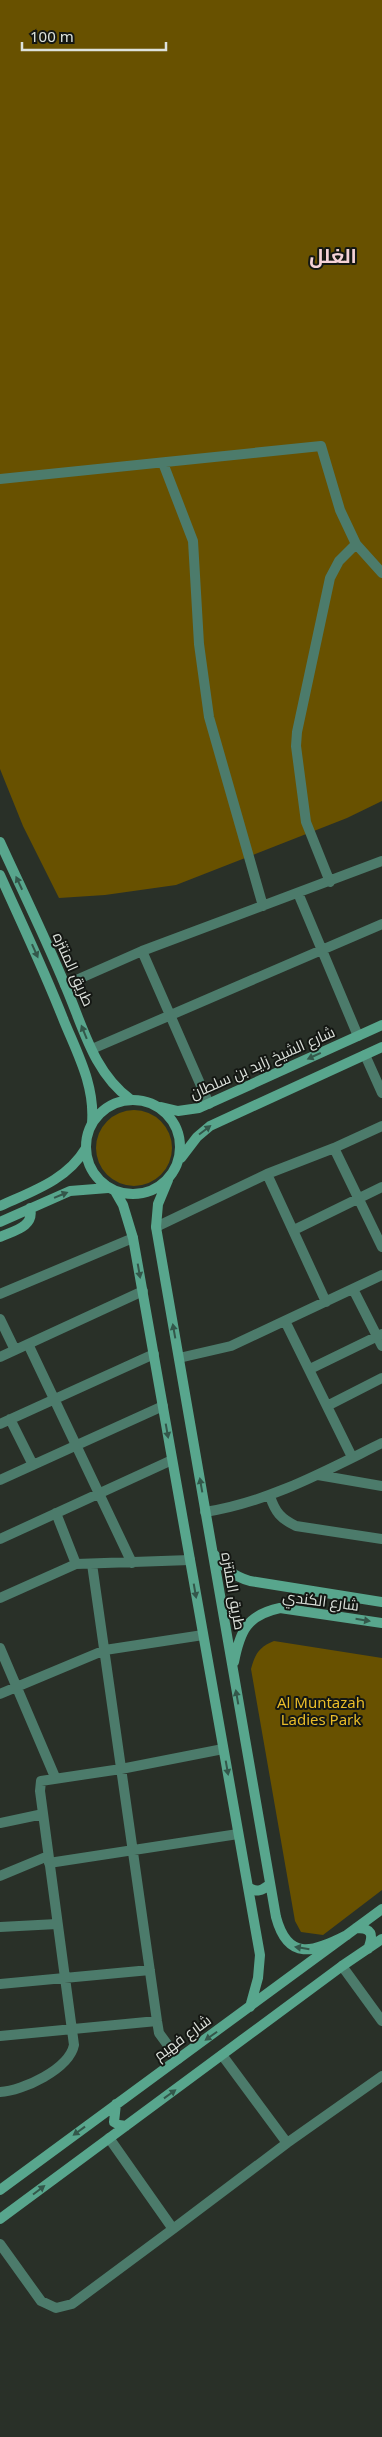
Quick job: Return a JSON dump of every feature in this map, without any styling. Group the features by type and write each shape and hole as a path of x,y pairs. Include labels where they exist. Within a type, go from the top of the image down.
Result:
{"street":[{"path":"0,479 321,446 340,510 356,544 382,573"},
{"path":"163,463 192,540 199,644 209,717 263,906"},
{"path":"330,882 306,822 296,746 297,732 330,578 339,560 356,544"},
{"name":"طريق المنتزه","path":"0,842 92,1049 107,1078 130,1099"},
{"path":"65,985 142,951 382,861"},
{"name":"طريق المنتزه","path":"0,875 53,992 88,1079 92,1098 92,1124"},
{"path":"298,894 358,1036"},
{"path":"92,1049 382,924"},
{"path":"142,951 209,1104"},
{"name":"شارع الشيخ زايد بن سلطان","path":"152,1104 167,1109 188,1111 209,1104 382,1025"},
{"path":"0,1222 70,1191 112,1189 131,1195 147,1193 168,1180 186,1149 210,1126 382,1047"},
{"path":"365,1055 382,1093"},
{"path":"176,1168 180,1150 178,1131 168,1115 152,1104 130,1099 105,1109 92,1124 87,1135 86,1148 92,1171 112,1189 123,1205 133,1238 248,1887 260,1966 250,2007"},
{"path":"156,1227 267,1174 334,1148 382,1126"},
{"path":"0,1206 61,1177 79,1160 86,1148"},
{"path":"334,1148 359,1198 379,1231 382,1248"},
{"path":"267,1174 326,1302"},
{"name":"طريق المنتزه","path":"168,1180 158,1204 156,1227 270,1884 280,1931 292,1946 310,1949 332,1943 352,1931"},
{"path":"294,1230 382,1187"},
{"path":"0,1237 28,1224 31,1219 30,1208"},
{"path":"0,1294 133,1238"},
{"path":"179,1358 231,1346 382,1275"},
{"path":"310,1369 380,1339 353,1289"},
{"path":"0,1357 142,1292"},
{"path":"0,1319 15,1350"},
{"path":"286,1321 352,1458"},
{"path":"28,1344 132,1563"},
{"path":"0,1424 154,1354"},
{"path":"327,1406 382,1378"},
{"path":"0,1480 163,1406"},
{"path":"10,1419 33,1465"},
{"path":"205,1512 238,1507 270,1496 318,1475 382,1443"},
{"path":"0,1539 172,1460"},
{"path":"318,1475 382,1486"},
{"path":"270,1496 274,1508 284,1520 296,1526 382,1539"},
{"path":"56,1513 76,1564"},
{"name":"شارع الكندي","path":"212,1551 225,1568 236,1577 242,1579 382,1602"},
{"path":"0,1598 76,1564 190,1560"},
{"path":"92,1564 159,2033 178,2059"},
{"name":"شارع الكندي","path":"232,1668 237,1644 244,1628 254,1617 266,1611 280,1608 382,1623"},
{"path":"0,1694 105,1650 203,1635"},
{"path":"0,1648 55,1777"},
{"path":"0,2092 44,2078 70,2055 74,2045 39,1784 44,1779 121,1769 223,1749"},
{"path":"0,1823 43,1814"},
{"path":"0,1876 49,1860 238,1834"},
{"path":"248,1887 253,1891 262,1890 270,1884"},
{"name":"شارع فهيم","path":"0,2190 382,1909"},
{"path":"0,1927 57,1924"},
{"path":"352,1931 368,1929 371,1932 372,1935 368,1949"},
{"path":"0,2219 342,1966 382,1939"},
{"path":"342,1966 382,2020"},
{"path":"0,1984 150,1970"},
{"path":"0,2036 157,2021"},
{"path":"222,2055 287,2143"},
{"path":"0,2244 41,2301 56,2308 72,2304 287,2143 382,2076"},
{"path":"116,2104 114,2122 118,2125 126,2126"},
{"path":"109,2138 173,2229"}],"green space":[{"path":"0,0 382,0 382,801 347,818 176,885 105,895 59,898 23,826 0,769"},
{"path":"134,1110 148,1113 161,1121 169,1134 172,1148 169,1162 161,1175 148,1183 134,1186 120,1183 107,1175 99,1162 96,1148 99,1134 107,1121 120,1113"},
{"name":"Al Muntazah Ladies Park","path":"274,1641 382,1658 382,1890 323,1935 301,1932 295,1921 251,1669 258,1652"}],"district":[{"name":"الغلل","path":"333,255"}]}
